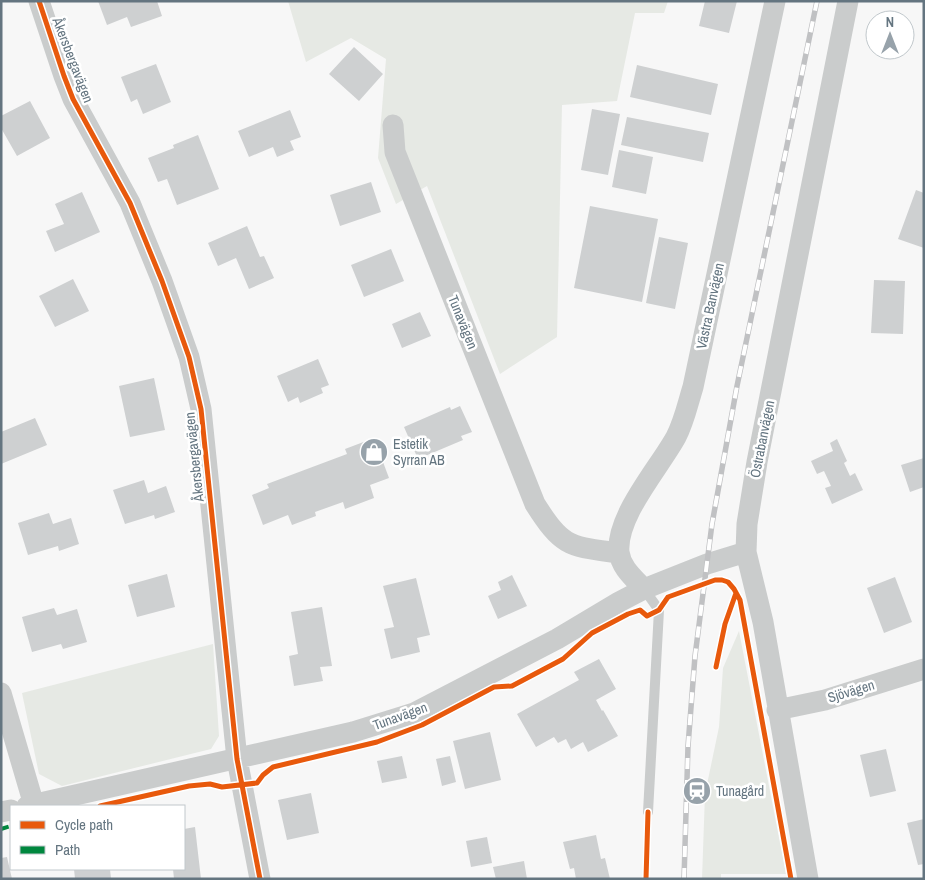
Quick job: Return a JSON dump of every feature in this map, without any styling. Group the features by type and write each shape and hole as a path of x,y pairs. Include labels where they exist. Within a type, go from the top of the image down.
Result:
{"street":[{"name":"Åkersbergavägen","path":"39,1 73,99 130,203 162,281 189,357 202,409 237,759 260,879"},
{"name":"Västra Banvägen","path":"619,553 620,541 627,518 641,491 677,436 693,387 775,1"},
{"name":"Östrabanvägen","path":"808,879 763,622 746,552 747,524 757,462 848,1"},
{"name":"Tunavägen","path":"393,125 395,152 535,504 548,526 566,542 585,548 619,553"},
{"name":"Tunavägen","path":"31,805 353,732 414,713 557,639 644,589 699,567 746,552"},
{"path":"619,553 624,567 644,589"},
{"name":"Sjövägen","path":"778,710 825,700 924,669"},
{"path":"1,693 31,805"}],"lane":[{"path":"644,589 660,610 648,812"}],"shaded area":[{"path":"288,1 668,1 664,13 635,13 617,101 562,105 557,337 500,374 427,186 396,204 378,158 386,59 351,38 306,62"},
{"path":"739,631 786,874 721,874 721,879 702,879 705,794 719,727 723,668"},
{"path":"213,644 219,736 211,749 62,786 39,774 22,693"}],"building":[{"path":"98,1 157,1 162,16 131,27 127,17 107,25"},
{"path":"705,1 737,1 729,33 699,26"},
{"path":"354,47 383,74 359,101 329,74"},
{"path":"156,64 171,102 143,114 137,99 131,102 121,77"},
{"path":"637,65 718,84 711,115 630,97"},
{"path":"30,101 50,138 17,156 1,128 1,116"},
{"path":"592,109 620,114 608,175 581,170"},
{"path":"290,110 301,137 290,141 294,150 277,157 273,147 249,157 238,131"},
{"path":"627,117 709,133 703,162 621,145"},
{"path":"198,135 219,189 177,205 167,179 158,182 148,158 174,148 173,145"},
{"path":"619,150 653,157 646,194 612,187"},
{"path":"371,182 381,212 340,226 330,195"},
{"path":"916,190 924,193 924,248 898,239"},
{"path":"82,192 100,232 55,252 46,231 64,224 55,204"},
{"path":"590,206 658,219 642,302 574,288"},
{"path":"247,226 260,257 264,256 274,278 249,289 236,258 218,266 208,243"},
{"path":"659,237 688,243 675,309 646,303"},
{"path":"391,249 404,281 364,297 351,265"},
{"path":"73,279 89,311 55,327 39,296"},
{"path":"874,280 905,281 903,334 871,333"},
{"path":"420,312 431,336 402,348 392,324"},
{"path":"318,359 329,385 321,388 323,393 300,403 298,397 288,402 277,376"},
{"path":"154,378 165,430 130,437 119,386"},
{"path":"460,406 472,432 461,436 463,440 418,459 404,427 450,407 451,410"},
{"path":"35,418 47,445 1,464 1,432"},
{"path":"374,438 389,478 370,485 374,498 345,509 343,502 315,512 316,516 292,525 288,515 263,525 252,495 269,488 267,484 347,454 345,449"},
{"path":"837,439 847,461 844,463 850,476 855,473 863,490 832,504 825,488 831,486 824,471 817,474 811,461 833,451 830,443"},
{"path":"924,458 924,487 910,492 901,465"},
{"path":"144,480 148,493 166,486 175,512 155,519 154,515 125,524 113,490"},
{"path":"49,513 53,524 71,518 79,544 59,551 58,546 28,555 18,523"},
{"path":"167,574 175,607 137,617 128,585"},
{"path":"512,575 527,606 498,619 488,596 501,590 498,582"},
{"path":"895,577 912,622 884,633 867,588"},
{"path":"416,578 430,635 417,638 420,652 391,659 384,629 394,627 383,586"},
{"path":"322,607 332,666 320,667 323,681 294,686 289,656 298,654 291,612"},
{"path":"54,608 57,615 77,609 87,642 63,649 61,644 32,652 22,617"},
{"path":"599,659 616,689 596,700 618,736 588,752 583,742 571,749 566,739 558,743 554,737 536,747 517,714 579,680 574,672"},
{"path":"490,732 501,780 465,789 453,741"},
{"path":"886,749 896,791 870,797 860,755"},
{"path":"402,756 407,778 382,783 377,761"},
{"path":"450,756 456,782 442,786 436,759"},
{"path":"311,793 319,833 287,840 278,800"},
{"path":"924,819 924,864 918,865 907,823"},
{"path":"195,827 201,879 174,879 173,870 185,870 185,829"},
{"path":"596,835 601,859 605,858 610,879 576,879 574,868 570,869 563,842"},
{"path":"487,837 492,863 471,867 466,841"},
{"path":"7,857 12,879 1,879 1,858"},
{"path":"524,861 527,879 496,879 493,867"},
{"path":"74,870 110,870 111,879 75,879"}],"railway":[{"path":"684,879 688,746 695,656 712,524 737,386 817,1"}],"marked path":[{"path":"1,829 10,826"}],"cycle path":[{"path":"39,1 73,99 130,203 162,281 189,357 201,409 237,759 260,879"},
{"path":"104,805 189,786 210,784 222,787 257,783 273,767 377,742 422,725 494,687 512,686 563,659 592,633 628,614 640,610 647,616 659,610 668,597 715,580 722,580 728,582 740,600 791,879"},
{"path":"716,667 725,624 736,593"},
{"path":"646,879 648,812"}],"place":[{"name":"Estetik Syrran AB","path":"374,452"},
{"name":"Tunagård","path":"697,791"}]}
